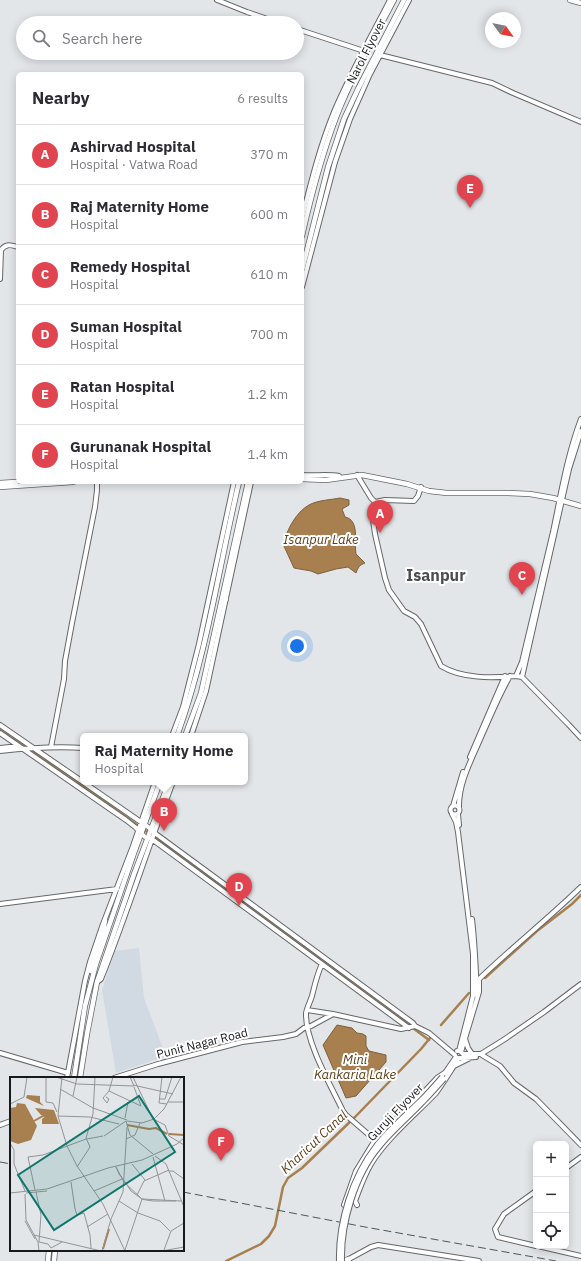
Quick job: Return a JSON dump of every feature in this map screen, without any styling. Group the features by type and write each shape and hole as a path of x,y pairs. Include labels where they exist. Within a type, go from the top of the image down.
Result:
{"main road":[{"name":"Narol Flyover","path":"304,228 326,140 336,112 394,0"},
{"name":"Narol Flyover","path":"304,264 322,206 326,188 328,167 347,113 404,0"},
{"path":"570,0 581,3"},
{"path":"304,478 320,480 362,475 429,491 447,493 530,494 581,504"},
{"path":"0,483 16,482"},
{"path":"0,486 36,484"},
{"path":"178,733 194,683 239,484"},
{"path":"187,733 201,693 250,484"},
{"path":"224,589 226,599"},
{"path":"194,683 203,684"},
{"path":"74,1077 85,1006 92,981 140,832 159,785"},
{"path":"80,1077 97,982 134,874 150,839 168,785"},
{"path":"92,981 91,972 103,933 105,920"},
{"path":"48,1261 49,1251"},
{"path":"54,1261 56,1251"}],"street":[{"path":"217,0 259,16"},
{"path":"336,112 364,51 390,0"},
{"path":"326,188 357,102 409,0"},
{"path":"304,31 364,51"},
{"path":"380,55 492,83 581,122"},
{"path":"338,137 347,128"},
{"path":"304,212 326,140"},
{"path":"304,278 316,226"},
{"path":"0,279 1,250 4,246 9,245 16,247"},
{"path":"522,677 556,532 568,461 581,420"},
{"path":"516,676 522,662 561,499 581,431"},
{"path":"357,475 375,502"},
{"path":"52,745 73,619 95,507 96,484"},
{"path":"173,733 185,700 199,644 234,484"},
{"path":"375,502 385,500 414,501 421,488"},
{"path":"375,502 373,520 375,534 389,590 404,611 415,617 421,624 441,666 447,670 474,676 522,677 581,738"},
{"path":"191,733 206,691 226,599 230,570"},
{"path":"357,1205 355,1201 364,1177 383,1147 443,1084 465,1038 477,996 458,832 456,822 450,810 453,806 465,768 507,676"},
{"path":"453,1064 476,982 475,944 458,811 460,791 467,769 507,676"},
{"path":"0,725 80,780"},
{"path":"0,733 126,820 140,832 160,845 409,1028"},
{"path":"0,748 52,745 80,746"},
{"path":"0,751 19,747"},
{"path":"87,785 153,831 413,1023 415,1026 429,1033 457,1054 473,1056 482,1055 545,1013 581,985"},
{"path":"143,824 153,785"},
{"path":"153,831 172,785"},
{"path":"453,806 457,806 458,811"},
{"path":"452,814 455,815 458,811"},
{"path":"67,1077 85,981 105,920 140,832"},
{"path":"476,982 581,887"},
{"path":"0,904 117,890"},
{"path":"286,937 289,932"},
{"path":"322,964 306,1012 307,1027 313,1048 343,1112 383,1147"},
{"path":"453,1064 481,1054 505,1039 581,985"},
{"path":"472,999 477,996"},
{"path":"307,1010 333,1014 401,1029 415,1026"},
{"name":"Punit Nagar Road","path":"117,1077 242,1042 296,1034 333,1014"},
{"path":"465,1038 468,1048 473,1056"},
{"path":"0,1053 68,1073"},
{"path":"482,1055 500,1066 514,1083 536,1099 581,1145"},
{"path":"344,1205 356,1171 375,1140 437,1078 447,1073"},
{"name":"Guruji Flyover","path":"345,1260 342,1249 349,1208 360,1176 369,1161 388,1136 424,1101 447,1073"},
{"path":"0,1125 10,1121"},
{"path":"569,1166 581,1157"},
{"path":"533,1193 504,1214 495,1229 498,1237 533,1245"},
{"path":"345,1260 371,1246 378,1245 479,1261"},
{"path":"550,1249 581,1256"}],"shaded area":[{"path":"139,948 144,998 166,1056 116,1073 102,990 115,951"}],"water":[{"name":"Isanpur Lake","path":"340,498 349,500 349,505 342,509 345,517 353,522 355,527 356,554 365,563 359,566 356,573 348,567 318,574 311,571 294,568 283,544 296,517 304,508 313,503"},
{"name":"Mini Kankaria Lake","path":"337,1025 352,1028 357,1033 363,1034 366,1036 366,1046 369,1051 386,1055 386,1062 356,1096 346,1098 323,1045"}],"waterway":[{"path":"0,730 80,784"},
{"path":"82,785 208,876 429,1040"},
{"name":"Kharicut Canal","path":"485,978 537,931 572,904 581,895"},
{"name":"Kharicut Canal","path":"441,1025 469,993"},
{"name":"Kharicut Canal","path":"226,1261 261,1244 269,1236 275,1226 283,1187 288,1178 302,1168 355,1117 430,1038"}],"railway":[{"path":"0,1162 10,1164"},
{"path":"184,1192 365,1227 556,1261"}],"place":[{"name":"Ratan Hospital","path":"470,208"},
{"name":"Ashirvad Hospital","path":"380,533"},
{"name":"Remedy Hospital","path":"522,595"},
{"name":"Raj Maternity Home","path":"164,831"},
{"name":"Suman Hospital","path":"239,906"},
{"name":"Gurunanak Hospital","path":"221,1161"}],"district":[{"name":"Isanpur","path":"436,575"}]}
